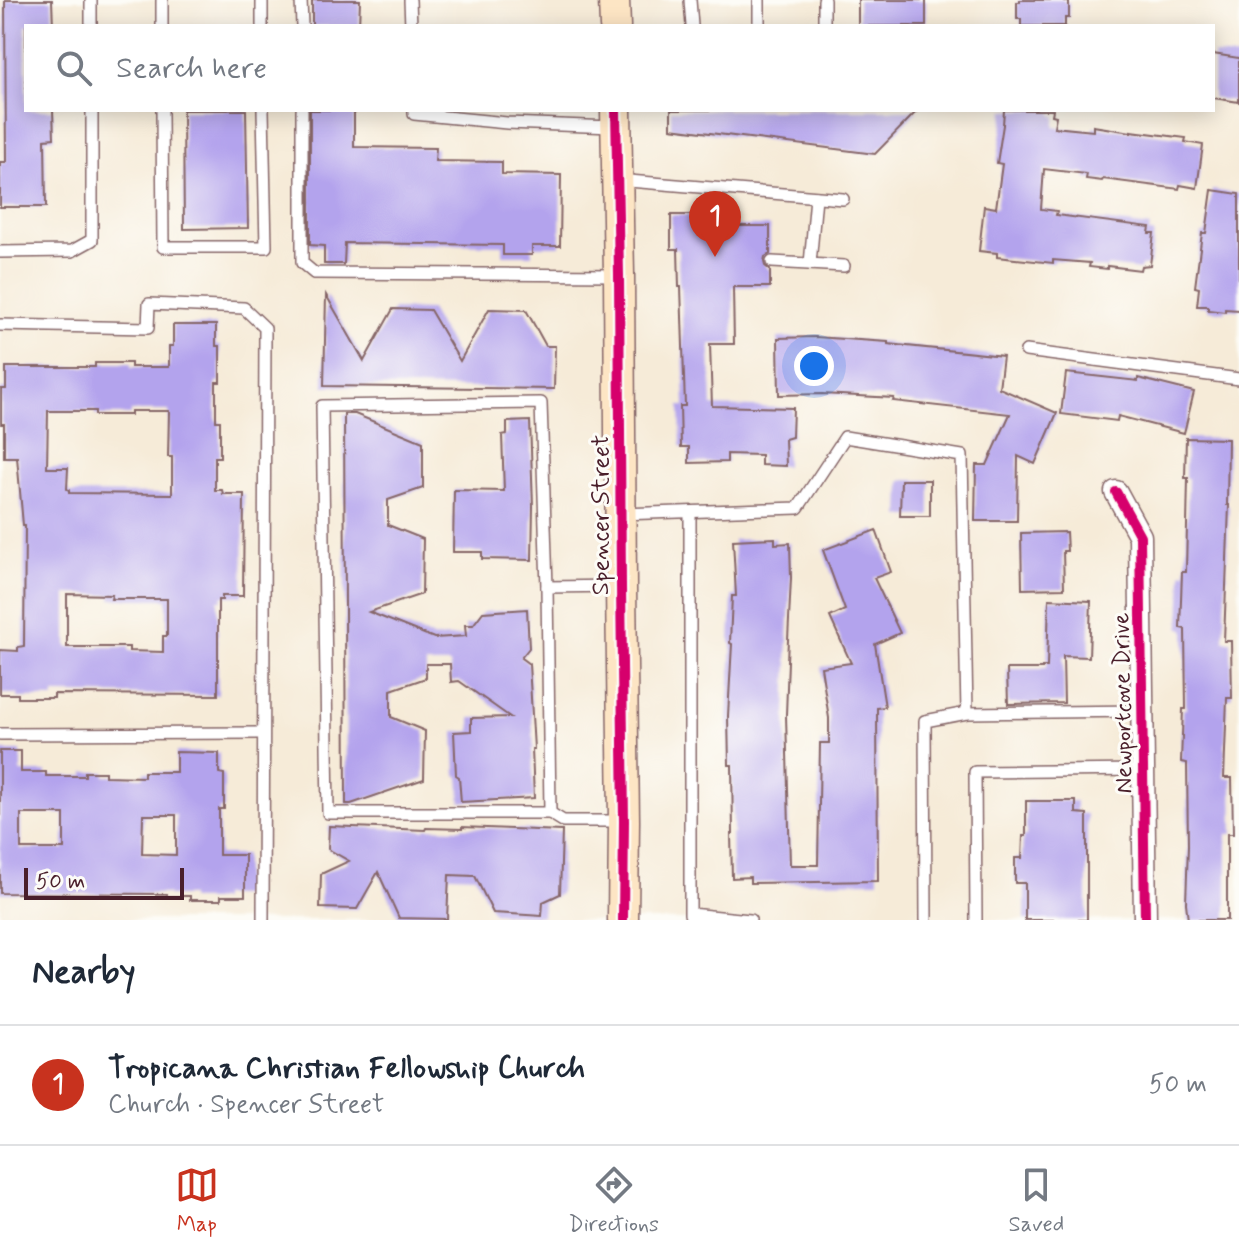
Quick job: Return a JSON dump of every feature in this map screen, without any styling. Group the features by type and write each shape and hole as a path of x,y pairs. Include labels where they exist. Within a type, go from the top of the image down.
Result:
{"street":[{"path":"614,0 615,24"},
{"name":"Spencer Street","path":"616,119 623,920"},
{"name":"Newportcove Drive","path":"1116,492 1140,536 1145,920"}],"lane":[{"path":"91,0 91,24"},
{"path":"162,0 162,24"},
{"path":"262,0 262,24"},
{"path":"301,0 302,24"},
{"path":"410,0 411,24"},
{"path":"690,0 692,24"},
{"path":"759,0 759,24"},
{"path":"824,0 824,24"},
{"path":"0,252 72,251 92,240 92,112"},
{"path":"162,112 163,247 266,247 263,112"},
{"path":"302,112 302,263 314,273 619,275"},
{"path":"414,112 495,122 616,119"},
{"path":"617,180 843,199"},
{"path":"810,264 816,197"},
{"path":"772,262 844,266"},
{"path":"0,325 148,328 149,304 244,308 265,328 263,920"},
{"path":"1026,351 1239,379"},
{"path":"550,813 541,403 322,406 328,813 550,813 563,821 624,821"},
{"path":"620,514 798,508 845,437 962,456 967,713"},
{"path":"690,512 690,914 750,920"},
{"path":"547,587 621,586"},
{"path":"926,920 925,721 967,713 1142,711"},
{"path":"0,734 263,733"},
{"path":"976,920 975,772 1143,770"}],"building":[{"path":"5,0 52,0 53,24 24,24 24,112 53,112 54,138 45,139 46,207 0,207 0,162 6,162"},
{"path":"312,0 360,0 359,24 312,24"},
{"path":"858,0 926,0 926,24 858,24"},
{"path":"1064,0 1069,2 1069,18 1065,18 1065,24 1021,24 1021,19 1017,19 1017,2"},
{"path":"1215,54 1239,58 1239,102 1215,98"},
{"path":"183,112 246,112 248,228 184,229"},
{"path":"310,112 354,112 354,147 436,148 435,161 502,162 502,174 561,175 560,246 532,246 532,255 503,255 503,245 345,243 344,264 324,264 324,246 310,245"},
{"path":"671,112 916,112 875,154 671,128"},
{"path":"1004,112 1053,112 1052,115 1056,116 1054,127 1093,131 1093,126 1186,138 1185,142 1203,145 1197,188 1102,181 1086,179 1087,174 1044,169 1041,209 1057,211 1056,215 1150,227 1149,233 1154,233 1150,265 1141,266 1140,270 1107,266 1107,269 1089,267 1090,263 997,257 997,253 979,251 984,206 996,208 1002,164 997,163"},
{"path":"1212,190 1239,194 1239,310 1225,309 1225,312 1197,306 1199,288 1195,287 1202,233 1206,233"},
{"path":"671,215 717,215 717,226 770,226 770,254 764,262 770,270 770,287 733,287 734,344 710,344 712,406 793,408 792,437 785,439 786,466 761,465 761,455 727,454 727,462 689,463 689,447 681,447 680,406 685,406 681,287 678,249 671,249"},
{"path":"326,295 364,361 393,309 430,310 460,361 489,309 526,310 546,346 555,346 554,389 324,386"},
{"path":"173,325 216,325 216,346 220,346 216,421 220,421 220,457 215,457 215,490 222,490 223,494 244,494 243,596 222,596 222,600 218,600 218,695 54,694 54,698 18,698 18,694 0,694 0,650 18,651 18,647 24,646 25,525 17,457 4,457 1,389 6,389 6,367 95,367 95,363 131,363 131,367 169,367 169,346 173,346","holes":["48,411 95,411 95,415 169,411 168,457 172,457 172,494 69,493 68,468 47,468","67,594 112,595 111,599 167,599 167,636 163,636 163,652 129,651 129,647 67,647"]},
{"path":"815,337 1003,356 999,388 1057,413 1035,464 1018,456 1017,521 975,521 976,465 987,465 1010,414 893,401 894,398 779,395 778,338"},
{"path":"1066,373 1138,381 1138,378 1194,392 1184,433 1118,416 1117,421 1061,414"},
{"path":"344,414 355,414 423,442 423,488 388,500 388,525 423,539 422,594 369,612 434,638 466,636 465,625 473,625 483,612 527,609 529,648 521,658 529,664 534,798 461,802 454,732 471,731 471,718 510,717 459,681 451,682 450,664 426,664 426,678 391,690 391,717 425,731 424,779 346,804"},
{"path":"530,421 532,560 482,559 482,552 453,552 454,490 504,491 502,435 507,434 507,422"},
{"path":"1186,438 1228,439 1224,641 1231,641 1232,698 1227,698 1224,778 1232,778 1233,834 1227,834 1227,920 1188,920 1186,903 1187,763 1181,762 1183,709 1186,709 1185,629 1180,628 1182,572 1186,572"},
{"path":"901,480 930,480 930,516 900,516"},
{"path":"876,530 891,572 874,578 900,633 875,644 885,707 877,708 878,881 750,883 750,877 732,878 732,765 729,765 728,716 732,596 736,596 733,540 775,538 775,544 790,543 786,715 790,865 818,865 820,743 829,743 829,718 821,667 851,663 830,617 845,610 823,550"},
{"path":"1066,532 1064,588 1022,589 1021,533"},
{"path":"1049,599 1091,601 1089,657 1063,656 1064,703 1008,704 1007,669 1047,667"},
{"path":"0,751 21,751 21,772 46,772 46,776 85,776 85,772 105,772 105,776 144,777 144,772 176,772 176,752 219,753 219,773 224,774 224,809 219,809 219,855 245,855 245,896 190,900 190,896 167,894 0,893","holes":["21,814 64,814 64,849 21,849","143,815 176,815 176,855 142,854"]},
{"path":"1026,801 1076,801 1076,813 1087,814 1087,920 1025,920 1025,883 1015,883 1015,858 1022,858 1023,836 1026,836"},
{"path":"329,826 562,831 560,894 543,902 542,916 493,913 475,876 449,875 447,919 399,918 378,872 357,909 320,908 321,874 349,861 328,849"}],"cycle path":[{"path":"616,112 623,920"},
{"path":"1116,492 1140,536 1145,920"}],"place":[{"name":"Tropicana Christian Fellowship Church","path":"715,257"}]}
